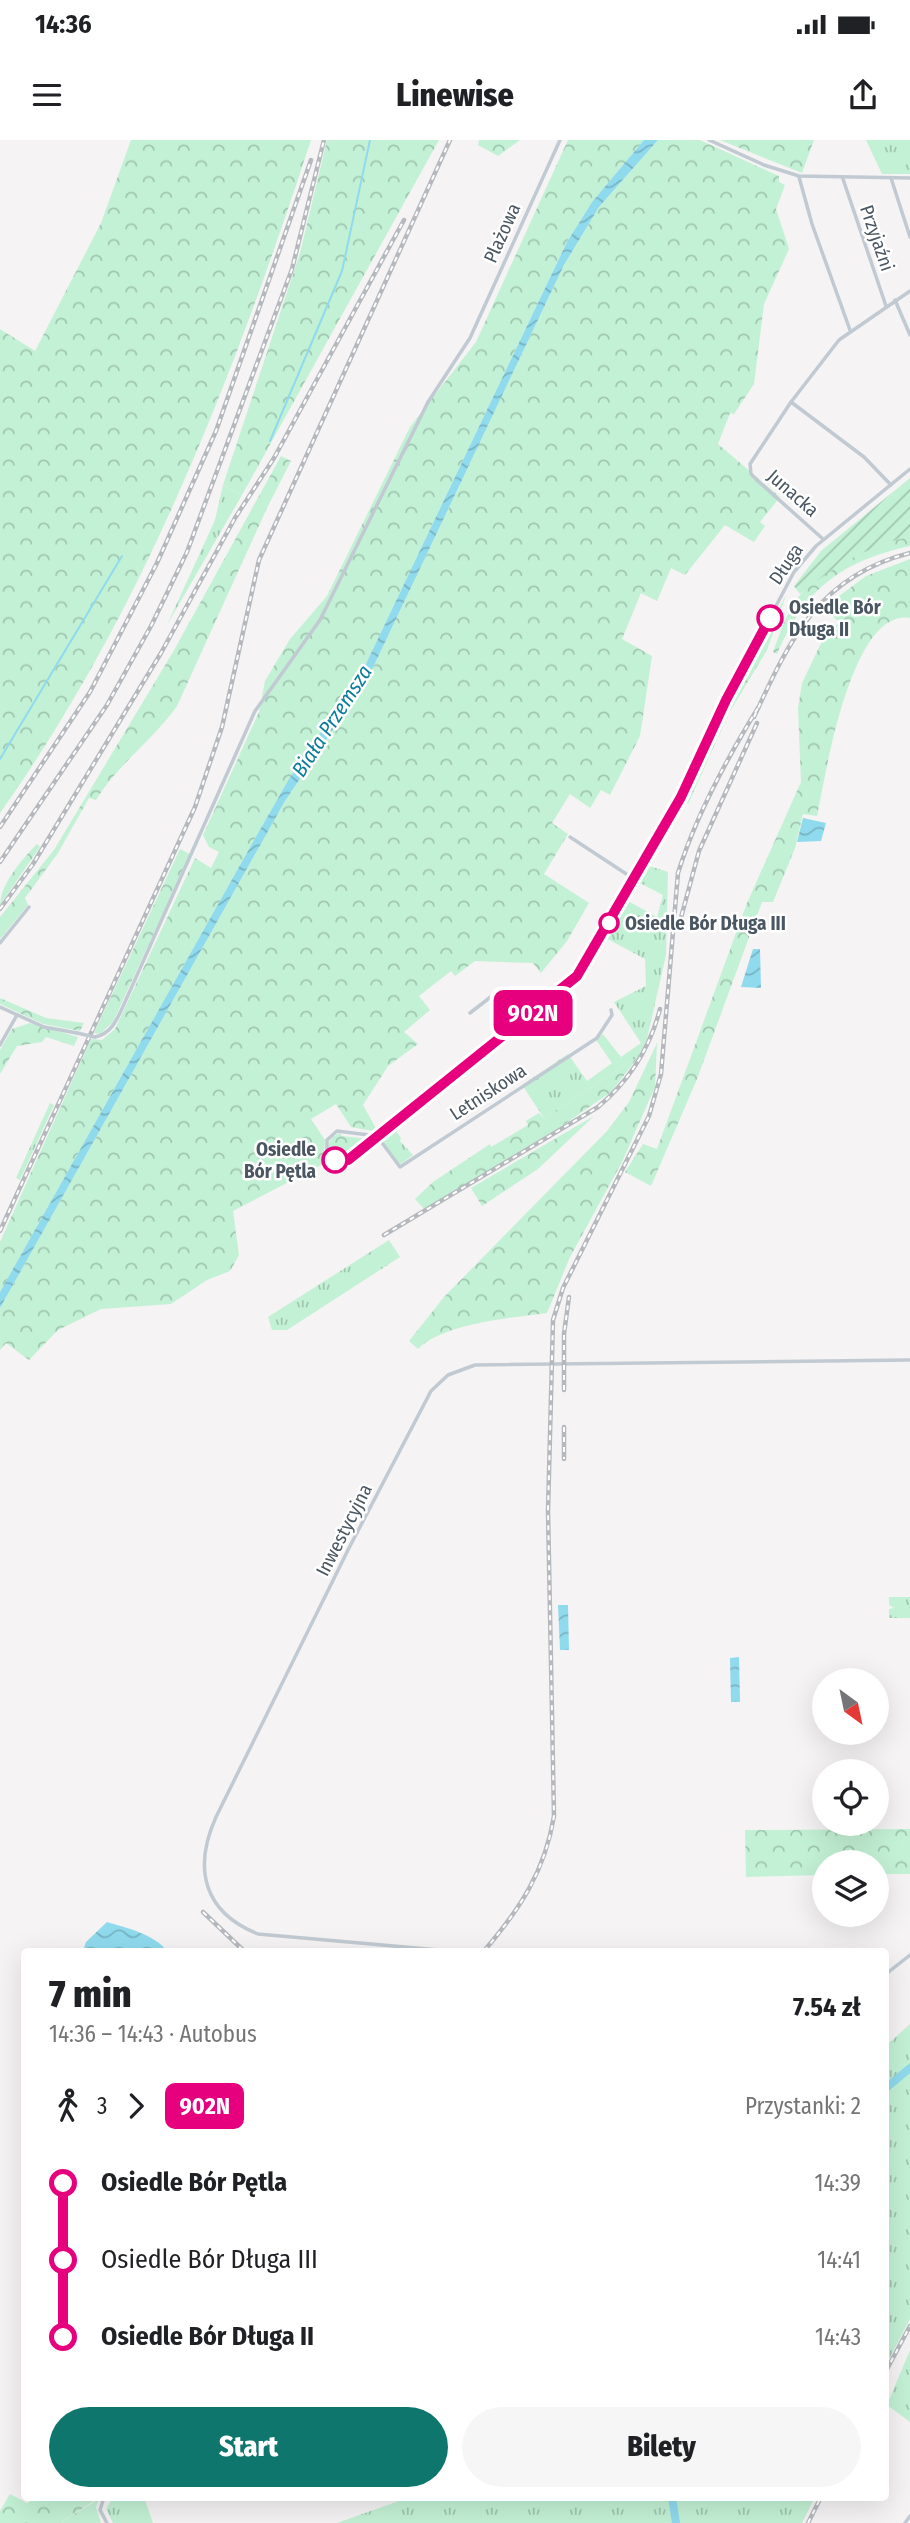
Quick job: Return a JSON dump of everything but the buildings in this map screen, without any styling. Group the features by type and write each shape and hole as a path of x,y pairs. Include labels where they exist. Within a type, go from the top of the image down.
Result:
{"street":[{"name":"Plażowa","path":"17,1015 44,1027 95,1037 112,1028 255,711 320,620 428,402 470,338 560,140"},
{"path":"709,140 764,165 799,176 910,178"},
{"path":"799,176 812,225 850,330"},
{"name":"Przyjaźni","path":"842,178 886,306"},
{"path":"891,178 910,237"},
{"path":"891,485 864,457 792,402 832,348 850,330 910,290"},
{"path":"895,300 910,335"},
{"name":"Junacka","path":"792,402 750,464 751,474 823,539"},
{"name":"Długa","path":"377,1136 341,1131 332,1134 326,1144 330,1157 337,1161 348,1160 577,976 691,779 726,700 794,572 823,539 910,469"},
{"path":"570,837 634,879"},
{"path":"0,943 29,907"},
{"path":"470,1013 498,992 523,1021"},
{"path":"0,1007 17,1015 0,1045"},
{"name":"Letniskowa","path":"377,1136 400,1167 597,1038 612,1015 611,1010"},
{"name":"Inwestycyjna","path":"416,1948 258,1934 237,1923 215,1904 208,1886 204,1862 208,1835 222,1806 349,1548 439,1382 457,1370 486,1365 910,1360"},
{"path":"889,1972 910,1955"},
{"path":"103,2501 100,2510 107,2523"},
{"path":"905,2523 910,2516"}],"green space":[{"path":"131,140 311,140 250,316 181,488 99,655 52,735 0,813 0,329 35,351 101,223"},
{"path":"327,140 439,140 242,495 223,485 300,253"},
{"path":"479,140 520,140 498,156 478,145"},
{"path":"568,140 644,140 592,202 567,242 363,670 277,800 0,1292 0,1242 91,1039 102,1040 115,1029 195,858 211,868 219,852 209,847 203,835 259,712 265,681 290,639 327,596 410,427 476,342"},
{"path":"658,140 700,140 779,176 779,182 785,185 776,209 789,249 764,304 754,384 734,414 730,413 718,444 780,497 760,522 765,526 754,542 725,525 685,575 671,568 657,601 641,593 622,639 652,656 640,736 610,795 601,790 590,808 570,794 552,823 568,834 544,874 589,903 567,941 541,973 533,963 475,961 455,976 451,971 419,996 430,1010 404,1032 418,1044 388,1066 363,1105 378,1132 351,1127 336,1104 311,1119 325,1140 324,1153 335,1166 332,1169 325,1163 233,1211 239,1255 230,1271 207,1280 171,1304 101,1309 58,1330 29,1360 6,1343 0,1350 0,1308 285,801 369,676 564,265 599,207"},
{"path":"720,140 814,140 802,173"},
{"path":"866,140 910,140 910,174 882,174"},
{"path":"281,456 291,461 177,706 96,800 89,798 58,853 25,898 28,905 0,939 0,917 54,850 173,652"},
{"path":"910,478 910,536 852,558 800,594 794,586 821,551"},
{"path":"223,485 242,495 167,625 215,520"},
{"path":"910,536 910,546 864,560 828,581 800,612 777,654 773,652 792,607 812,583 851,557"},
{"path":"910,559 910,618 889,622 872,639 857,665 835,732 817,816 803,814 795,848 773,902 762,902 697,1079 651,1186 625,1172 643,1144 657,1149 747,903 801,782 798,708 802,683 822,641 839,622 823,608 866,576"},
{"path":"786,595 767,650 729,713 688,804 685,799 729,700"},
{"path":"37,844 40,847 0,905 8,880"},
{"path":"180,849 190,854 113,1022 100,1034 94,1033"},
{"path":"646,865 668,872 666,955 647,1039 638,1057 544,1118 522,1085 568,1054 587,1081 612,1063 596,1040 603,1034 621,1057 641,1043 614,1002 646,986 645,959 604,937 626,900 657,917 663,895 636,881"},
{"path":"0,998 46,1018 84,1023 80,1031 43,1024 0,1004"},
{"path":"30,1023 78,1037 74,1046 46,1037 42,1042 17,1046 0,1074 0,1050 12,1029"},
{"path":"657,1043 655,1087 622,1162 570,1257 547,1313 461,1328 444,1333 418,1349 409,1341 444,1297 607,1131 629,1102"},
{"path":"638,1057 611,1092 559,1128 424,1209 415,1199 433,1182 490,1144 491,1147 528,1125 526,1121 539,1113 544,1118"},
{"path":"50,1103 54,1105 20,1180 16,1178"},
{"path":"594,1116 538,1169 482,1206 471,1188"},
{"path":"393,1127 401,1138 400,1141 413,1155 401,1164 395,1161 380,1137"},
{"path":"340,1133 342,1136 369,1139 352,1154 337,1157 331,1154 329,1144 331,1139"},
{"path":"389,1240 400,1257 287,1330 272,1330 268,1317"},
{"path":"889,1597 910,1597 910,1618 889,1618 889,1609 894,1608 889,1605"},
{"path":"889,1829 910,1829 910,1874 889,1874 889,1850 812,1850 812,1875 746,1877 745,1830 812,1830 812,1836 889,1836"},
{"path":"910,2024 910,2319 889,2359 889,2043"},
{"path":"910,2350 910,2422 889,2406 889,2400"},
{"path":"10,2494 27,2503 94,2501 60,2523 0,2523 0,2511"},
{"path":"98,2501 96,2507 101,2523 60,2523"},
{"path":"111,2501 145,2501 153,2523 113,2523 106,2509"},
{"path":"399,2501 813,2501 802,2523 337,2523"}],"water":[{"name":"Biała Przemsza","path":"644,140 658,140 599,207 564,265 369,676 285,801 0,1308 0,1292 257,835 289,779 363,670 567,242 592,202"},
{"path":"803,818 826,823 821,841 797,842"},
{"path":"753,949 760,949 761,988 741,987"},
{"path":"558,1605 568,1605 569,1650 560,1650"},
{"path":"739,1657 740,1702 731,1702 730,1658"},
{"path":"107,1922 148,1936 164,1948 84,1948 86,1942"}],"waterway":[{"path":"270,441 342,271 370,140"},
{"path":"0,759 122,556"},
{"path":"889,2086 910,2068"},
{"path":"673,2501 676,2523"}],"railway":[{"path":"0,862 107,705 151,626 187,552 292,269 324,140"},
{"path":"0,1231 195,807 222,727 259,560 450,140"},
{"path":"0,827 90,692 157,563 216,431 311,160"},
{"path":"0,909 33,864 161,653 235,518 274,458 404,220"},
{"path":"754,717 795,637 811,614 830,594 852,577 879,563 910,553"},
{"path":"486,1948 509,1920 529,1888 544,1854 554,1816 548,1511 553,1320 563,1288 649,1116 661,1074 678,873 713,788 758,708"},
{"path":"679,925 699,851 757,723"},
{"path":"384,1235 598,1107 637,1063 660,1009"},
{"path":"564,1390 564,1334 569,1297"},
{"path":"564,1427 564,1459"},
{"path":"203,1912 241,1948"},
{"path":"889,2365 910,2326"},
{"path":"808,2523 819,2501"}],"bus line":[{"name":"902N","path":"335,1160 348,1160 577,976 681,797 726,700 770,618"}],"place":[{"name":"Osiedle Bór Długa II","path":"770,618"},
{"name":"Osiedle Bór Długa III","path":"609,923"},
{"name":"Osiedle Bór Pętla","path":"335,1160"}]}
